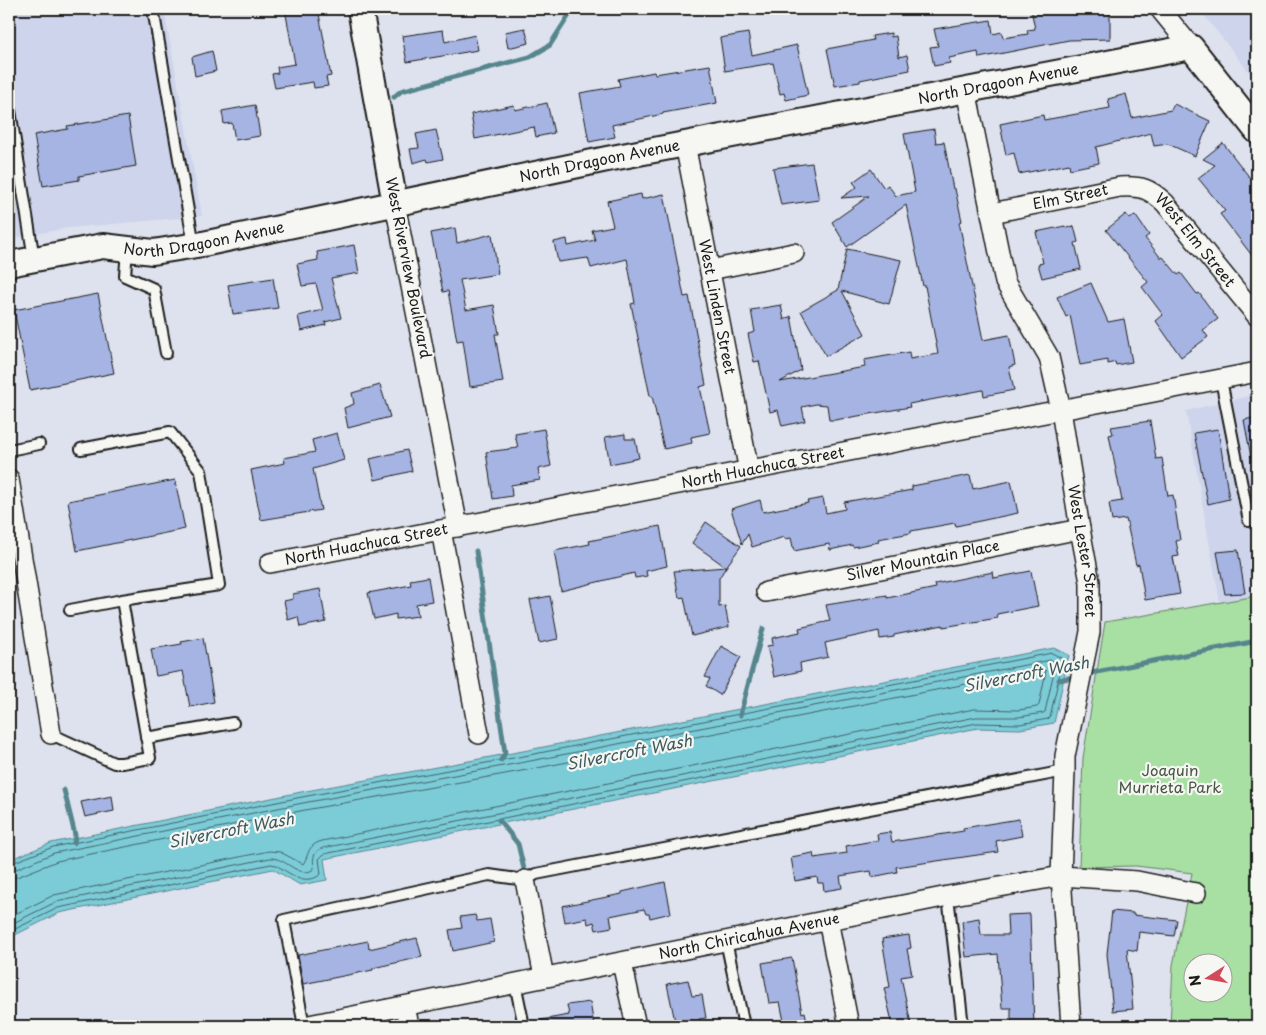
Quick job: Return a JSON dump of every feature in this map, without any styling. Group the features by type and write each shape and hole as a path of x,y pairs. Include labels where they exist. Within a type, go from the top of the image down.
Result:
{"street":[{"name":"West Riverview Boulevard","path":"360,9 450,528 479,734"},
{"path":"1160,9 1257,131"},
{"name":"North Dragoon Avenue","path":"9,264 103,246 153,252 194,245 686,144 1191,47"},
{"name":"West Lester Street","path":"966,90 1005,282 1049,357 1061,410 1090,582 1090,632 1065,756 1061,876 1071,1026"},
{"name":"West Linden Street","path":"686,144 749,471"},
{"name":"Elm Street","path":"992,213 1120,187 1136,186 1148,190"},
{"name":"West Elm Street","path":"1148,190 1165,203 1257,316"},
{"path":"710,270 794,253"},
{"name":"North Huachuca Street","path":"270,563 1257,372"},
{"path":"9,479 16,561 51,734"},
{"name":"Silver Mountain Place","path":"766,592 1080,529"},
{"name":"North Chiricahua Avenue","path":"304,1026 948,896 1061,876 1137,881 1196,894"},
{"path":"525,880 544,977"},
{"path":"828,920 849,1026"},
{"path":"622,962 636,1026"},
{"path":"405,1006 409,1026"}],"lane":[{"path":"153,9 194,245"},
{"path":"9,104 34,259"},
{"path":"127,249 125,276 154,289 166,353"},
{"path":"1221,380 1249,521"},
{"path":"70,610 219,585 201,470 170,432 82,449"},
{"path":"9,450 39,444"},
{"path":"51,734 114,763 150,758 122,600"},
{"path":"146,738 233,723"},
{"path":"304,1026 284,920 489,875 525,880 536,874 1065,771"},
{"path":"948,896 963,1026"},
{"path":"726,941 744,1026"},
{"path":"515,983 524,1026"}],"shaded area":[{"path":"9,9 164,9 202,216 68,228 9,239"},
{"path":"1199,9 1257,9 1257,82"},
{"path":"1257,394 1257,596 1220,603 1186,411"}],"green space":[{"name":"Joaquin Murrieta Park","path":"1257,596 1257,1026 1170,1026 1173,965 1192,873 1136,866 1079,867 1083,758 1105,622"}],"water":[{"path":"1054,648 1069,655 1054,723 1020,729 978,728 324,859 327,880 300,885 273,869 59,913 9,938 9,860 51,843 301,792"}],"building":[{"path":"285,9 318,9 331,76 326,77 328,86 314,88 313,82 275,88 272,74 278,73 277,67 295,64"},
{"path":"1031,9 1110,9 1110,39 1069,40 979,58 978,52 949,58 950,63 934,66 930,47 938,46 934,29 991,20 993,34 1002,32 1003,38 1028,34 1027,30 1035,29"},
{"path":"525,28 529,43 508,48 505,32"},
{"path":"443,30 445,42 475,35 478,50 407,62 402,36"},
{"path":"748,33 752,55 797,45 808,95 786,100 784,93 780,94 773,63 725,71 720,38"},
{"path":"891,33 891,37 896,36 899,57 907,55 910,70 835,86 827,49 873,40 872,36"},
{"path":"212,51 216,71 195,76 192,57"},
{"path":"710,65 717,103 612,125 615,137 589,142 580,93 620,86 618,79 654,72 655,74"},
{"path":"1126,94 1132,118 1171,110 1174,104 1210,121 1195,156 1168,144 1154,146 1151,133 1096,147 1099,163 1070,169 1069,164 1019,174 1014,153 1006,155 1000,124 1043,115 1044,120 1110,108 1108,99"},
{"path":"547,103 554,133 536,137 534,127 475,139 471,114 514,105 515,110"},
{"path":"255,105 260,136 235,140 232,123 224,124 222,111"},
{"path":"128,116 136,166 79,176 79,180 43,186 34,135 68,129 67,126"},
{"path":"934,129 936,143 944,142 953,189 955,189 962,221 959,222 983,340 1009,335 1015,365 1009,367 1014,390 984,396 983,390 909,404 910,407 835,420 829,420 827,405 816,404 802,407 805,421 782,426 778,410 770,412 759,361 754,362 748,334 755,332 751,310 781,305 784,320 791,316 801,370 780,382 865,367 864,360 909,352 910,359 938,354 925,286 923,286 906,205 847,247 832,222 869,196 841,198 857,187 853,182 871,169 884,188 888,185 896,196 915,192 904,134"},
{"path":"436,130 443,159 428,162 427,159 413,163 410,149 419,148 416,134"},
{"path":"1223,143 1257,187 1257,262 1220,214 1225,211 1198,178 1215,165 1203,159"},
{"path":"812,163 819,200 781,205 773,168"},
{"path":"641,194 642,199 664,194 684,297 689,296 706,385 700,387 710,433 691,437 692,443 664,449 652,396 650,396 631,304 635,303 627,259 591,268 588,258 558,262 554,242 567,239 568,246 595,240 592,230 613,226 607,201"},
{"path":"1126,214 1130,219 1135,215 1149,235 1145,238 1178,275 1181,273 1218,319 1203,330 1208,337 1181,357 1156,321 1163,315 1142,287 1148,282 1106,230"},
{"path":"1065,226 1066,228 1074,226 1078,242 1075,243 1081,269 1042,278 1038,264 1043,263 1036,232"},
{"path":"455,228 457,243 492,234 498,274 460,280 466,310 494,305 499,334 495,334 503,382 470,387 463,340 457,341 448,291 443,292 431,233"},
{"path":"354,245 359,273 331,278 341,318 325,322 326,325 301,331 298,316 323,310 316,284 302,286 297,264 318,260 317,252"},
{"path":"847,249 901,260 889,304 842,291 865,334 826,356 801,311 838,290"},
{"path":"273,278 278,308 233,314 228,285"},
{"path":"1091,283 1108,322 1124,319 1132,362 1116,365 1115,362 1108,364 1108,360 1080,365 1070,315 1066,317 1057,297"},
{"path":"98,294 114,373 30,390 14,310"},
{"path":"380,385 390,417 348,428 344,408 354,404 352,393"},
{"path":"1257,417 1257,456 1251,457 1244,420"},
{"path":"1150,421 1156,459 1162,458 1168,496 1173,495 1180,540 1176,541 1179,556 1173,557 1180,594 1145,600 1139,564 1136,565 1126,519 1112,521 1109,503 1122,501 1109,435 1113,434 1111,427"},
{"path":"544,429 551,466 538,469 540,480 511,485 512,496 493,499 486,452 518,448 515,434"},
{"path":"1218,429 1229,499 1208,504 1194,433"},
{"path":"337,433 344,460 313,469 321,510 261,520 251,470 285,463 284,458 315,452 312,440"},
{"path":"625,434 625,439 635,439 639,458 610,464 605,437"},
{"path":"407,450 412,471 375,480 370,459"},
{"path":"970,475 973,489 1011,481 1018,513 956,526 955,523 911,531 911,533 878,539 879,542 853,547 852,545 830,550 829,544 794,551 791,538 785,539 784,537 752,547 748,534 742,544 731,509 760,500 763,512 823,498 826,513 845,509 844,502 912,490 912,486"},
{"path":"175,480 185,529 77,551 68,501"},
{"path":"706,522 741,546 726,567 692,543"},
{"path":"660,526 667,566 646,571 647,576 635,578 634,573 561,591 554,551 590,544 589,541"},
{"path":"1238,550 1245,593 1225,594 1217,552"},
{"path":"726,567 719,578 719,607 725,606 729,627 692,636 684,597 679,598 674,571"},
{"path":"1031,571 1038,606 997,614 998,618 943,627 943,625 894,635 894,637 880,639 879,631 825,643 828,657 800,663 801,671 774,677 767,646 773,645 772,638 800,632 799,628 830,621 826,605 887,595 887,598 936,588 935,584 993,572 994,578"},
{"path":"428,577 432,601 416,604 418,616 396,619 396,614 374,619 368,593 411,585 410,580"},
{"path":"320,589 326,622 300,627 298,617 288,620 284,601 293,599 293,594"},
{"path":"550,596 558,639 539,643 530,600"},
{"path":"203,638 214,702 190,707 183,671 156,676 151,649 182,644 181,642"},
{"path":"721,646 741,657 720,695 706,686 710,679 705,677"},
{"path":"112,796 114,811 85,817 81,802"},
{"path":"1019,819 1022,836 996,841 998,852 896,867 897,872 872,877 871,871 840,876 842,888 824,891 823,883 818,883 817,877 795,881 791,857 813,853 814,858 847,853 846,846 878,840 877,834 890,832 892,842 964,831 963,828"},
{"path":"665,882 671,913 650,918 644,909 610,916 612,927 596,930 594,922 588,924 587,918 565,922 562,906 622,894 622,892"},
{"path":"1112,911 1177,920 1174,936 1139,932 1137,951 1127,949 1133,1009 1113,1011 1107,954"},
{"path":"1030,914 1034,1026 1011,1026 1011,1008 1002,1008 998,954 966,957 962,921 979,918 981,935 1008,935 1007,915"},
{"path":"475,915 477,921 490,919 494,942 453,951 449,930 462,928 460,917"},
{"path":"909,935 911,948 907,949 912,975 901,977 911,1024 893,1026 884,988 890,987 882,939"},
{"path":"417,938 422,957 373,968 373,970 303,984 298,955 368,941 369,949"},
{"path":"792,958 802,1013 805,1012 808,1026 785,1026 780,1002 769,1003 762,963"},
{"path":"688,980 692,996 702,995 706,1018 699,1019 701,1026 676,1026 667,984"},
{"path":"590,1002 594,1026 541,1026 541,1020 569,1015 567,1005"}],"waterway":[{"path":"394,97 401,91 530,57 550,45 573,9"},
{"path":"476,551 505,753 501,760"},
{"path":"740,715 763,629"},
{"name":"Silvercroft Wash","path":"1086,674 1257,641"},
{"name":"Silvercroft Wash","path":"1059,680 1078,676"},
{"path":"64,790 75,835 74,843"},
{"path":"499,820 518,844 524,869"}]}
